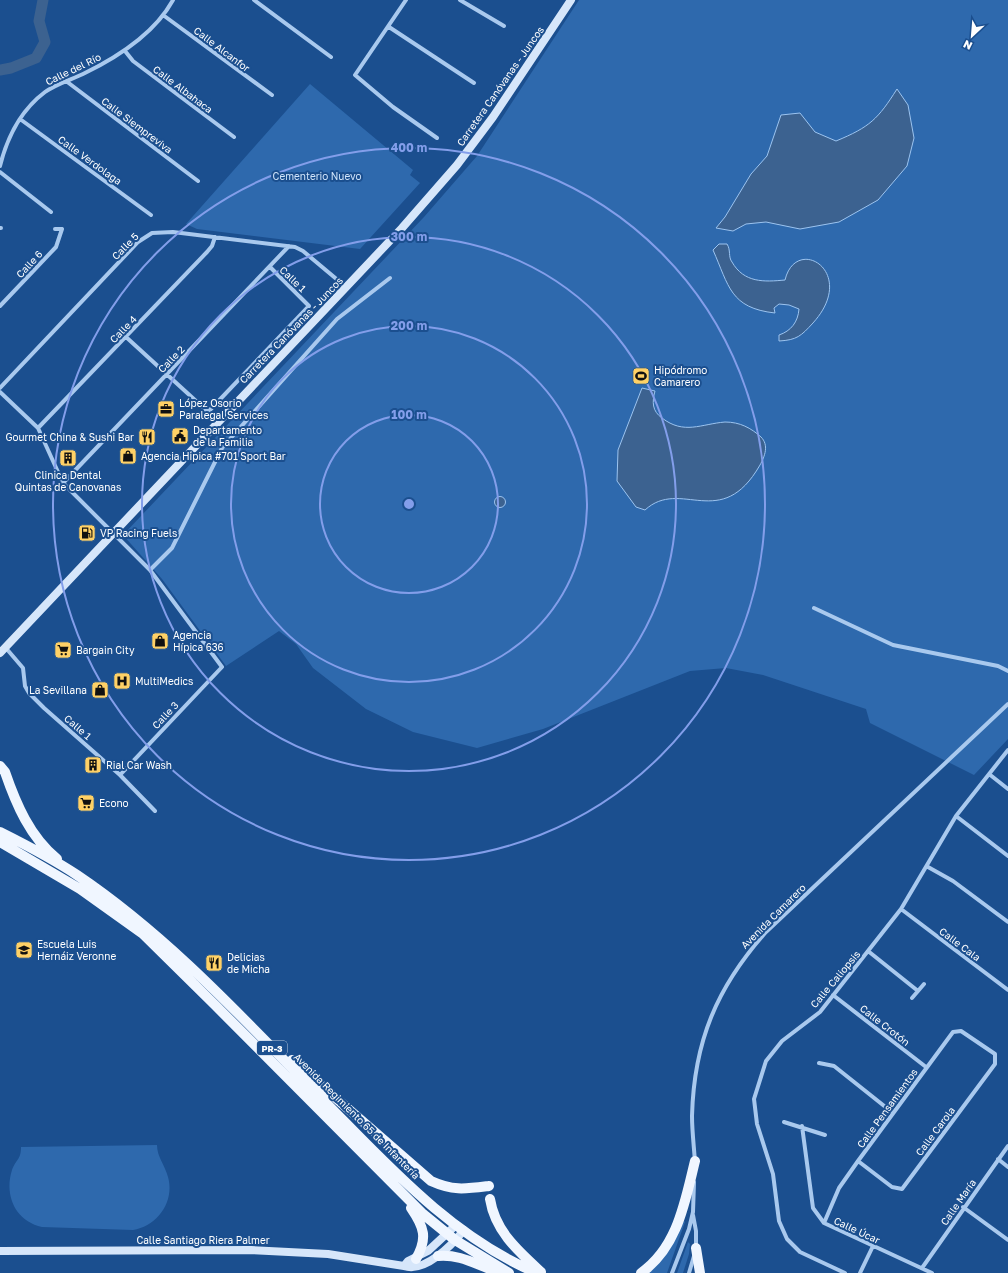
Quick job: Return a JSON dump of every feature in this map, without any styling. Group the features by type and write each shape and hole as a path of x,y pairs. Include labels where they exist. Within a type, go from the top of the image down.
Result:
{"main road":[{"name":"Carretera Canóvanas - Juncos","path":"3,650 402,228 457,165 494,117 570,0"},
{"path":"0,766 5,772 18,804 34,834 47,850 69,866 75,874"},
{"name":"Avenida Regimiento 65 de Infantería","path":"0,832 75,874 121,907 162,941 252,1028 387,1164 434,1208 460,1228 493,1250 537,1273"},
{"name":"PR-3","path":"0,842 80,889 143,934 216,1005 397,1188 451,1237 509,1273"},
{"path":"252,1028 279,1048 431,1181 443,1187 457,1190 489,1186"},
{"path":"641,1273 654,1262 676,1228 695,1161"},
{"path":"397,1188 418,1218 423,1231 424,1241 416,1259"},
{"path":"490,1199 495,1219 504,1234 516,1250 542,1273"},
{"name":"Calle Santiago Riera Palmer","path":"0,1251 251,1250 328,1254 404,1266 410,1269 417,1268 438,1256 451,1237 460,1228"},
{"name":"Calle Santiago Riera Palmer","path":"404,1266 408,1261 416,1259 451,1237"},
{"path":"696,1248 700,1273"},
{"path":"438,1256 459,1256 502,1273"}],"street":[{"name":"Calle del Río","path":"0,166 11,136 20,118 28,107 45,92 91,70 125,51 164,15 173,0"},
{"path":"254,0 331,57"},
{"path":"406,0 355,75 393,107 437,138"},
{"path":"460,0 504,26"},
{"name":"Calle Alcanfor","path":"164,15 272,95"},
{"path":"389,27 474,83"},
{"name":"Calle Albahaca","path":"125,51 132,61 234,137"},
{"name":"Calle Siempreviva","path":"66,81 198,181"},
{"name":"Calle Verdolaga","path":"20,118 151,215"},
{"path":"0,172 51,212"},
{"name":"Calle 6","path":"0,306 56,247 62,229 55,228"},
{"name":"Calle 5","path":"0,388 138,242 147,235 159,232 173,232 289,246 303,251 346,287"},
{"name":"Calle 4","path":"38,428 207,252 212,246 215,237"},
{"name":"Calle 2","path":"63,483 289,246"},
{"name":"Calle 1","path":"126,337 208,412 223,398 309,306 270,267"},
{"path":"0,392 38,428 63,483 150,570 172,548 222,448 337,319 390,278"},
{"name":"Calle 3","path":"120,775 222,667 150,570"},
{"path":"814,608 893,645 998,666 1008,671"},
{"name":"Calle 1","path":"3,650 23,668 25,686 29,693 120,775 155,811"},
{"name":"Avenida Camarero","path":"672,1273 689,1229 693,1212 695,1161 692,1117 695,1073 701,1044 721,993 744,956 766,932 1008,704"},
{"name":"Calle Caliopsis","path":"844,1273 800,1252 787,1239 778,1221 773,1174 757,1124 754,1099 766,1061 782,1041 820,1012 902,909 928,867 956,816 1008,750"},
{"path":"989,774 1008,789"},
{"path":"956,816 1008,856"},
{"path":"928,867 953,881 1008,922"},
{"name":"Calle Cala","path":"902,909 1008,990"},
{"path":"868,951 918,991"},
{"path":"912,998 924,984"},
{"name":"Calle Crotón","path":"834,995 926,1067"},
{"name":"Calle Pensamientos","path":"824,1223 839,1188 953,1032 961,1031 979,1043"},
{"name":"Calle Carola","path":"858,1161 892,1186 902,1188 995,1064 995,1054 979,1043"},
{"path":"819,1063 834,1066 893,1113"},
{"path":"784,1122 802,1126 825,1135"},
{"name":"Calle Úcar","path":"802,1126 813,1208 824,1223 932,1273"},
{"name":"Calle María","path":"922,1268 963,1207 1008,1146"},
{"path":"998,1159 1008,1167"},
{"path":"963,1207 1008,1240"},
{"name":"Avenida Camarero","path":"689,1273 696,1248 696,1231 693,1212"},
{"path":"860,1273 873,1246"}],"green space":[{"name":"Hipódromo Camarero","path":"579,0 1008,0 1008,739 974,775 870,723 866,709 763,675 726,668 690,671 543,729 477,748 413,732 366,709 313,668 296,644 279,631 226,666 162,579 123,535 424,217 477,156"},
{"name":"Cementerio Nuevo","path":"310,84 413,170 410,175 420,183 360,249 197,229 186,224"},
{"path":"157,1145 158,1153 168,1177 169,1195 162,1211 150,1224 142,1228 133,1230 42,1227 25,1219 14,1206 11,1197 10,1179 12,1170 20,1155 21,1147"},
{"path":"684,1221 685,1222 667,1273 648,1273"},
{"path":"688,1242 690,1244 689,1254 683,1273 677,1273"}],"shaded area":[{"path":"897,89 908,105 914,138 907,166 878,200 839,222 800,229 766,222 746,224 733,231 716,228 725,217 751,174 767,156 781,115 800,113 815,132 836,141 857,131 872,121 884,108"},
{"path":"719,244 727,244 731,260 737,269 742,274 755,280 785,280 791,267 800,260 811,260 820,265 827,275 830,288 825,305 813,323 795,338 779,341 779,335 787,331 795,322 799,309 789,305 779,304 774,308 775,313 749,306 740,300 733,293 728,284 713,250"},
{"path":"642,388 655,391 653,403 656,412 670,423 678,426 693,427 730,422 745,426 761,437 766,447 765,454 760,465 745,485 731,496 716,500 701,501 673,499 659,501 645,510 636,507 617,481 618,450"},
{"path":"500,496 504,498 506,502 504,506 500,508 496,506 494,502 496,498"}],"waterway":[{"path":"0,70 11,68 36,58 45,42 39,21 43,0"}],"place":[{"name":"Hipódromo Camarero","path":"641,376"},
{"name":"López Osorio Paralegal Services","path":"166,409"},
{"name":"Departamento de la Familia","path":"180,436"},
{"name":"Gourmet China & Sushi Bar","path":"147,437"},
{"name":"Agencia Hipica #701 Sport Bar","path":"128,456"},
{"name":"Clinica Dental Quintas de Canovanas","path":"68,458"},
{"name":"VP Racing Fuels","path":"87,533"},
{"name":"Agencia Hípica 636","path":"160,641"},
{"name":"Bargain City","path":"63,650"},
{"name":"MultiMedics","path":"122,681"},
{"name":"La Sevillana","path":"100,690"},
{"name":"Rial Car Wash","path":"93,765"},
{"name":"Econo","path":"86,803"},
{"name":"Escuela Luis Hernáiz Veronne","path":"24,950"},
{"name":"Delicias de Micha","path":"214,963"}]}
